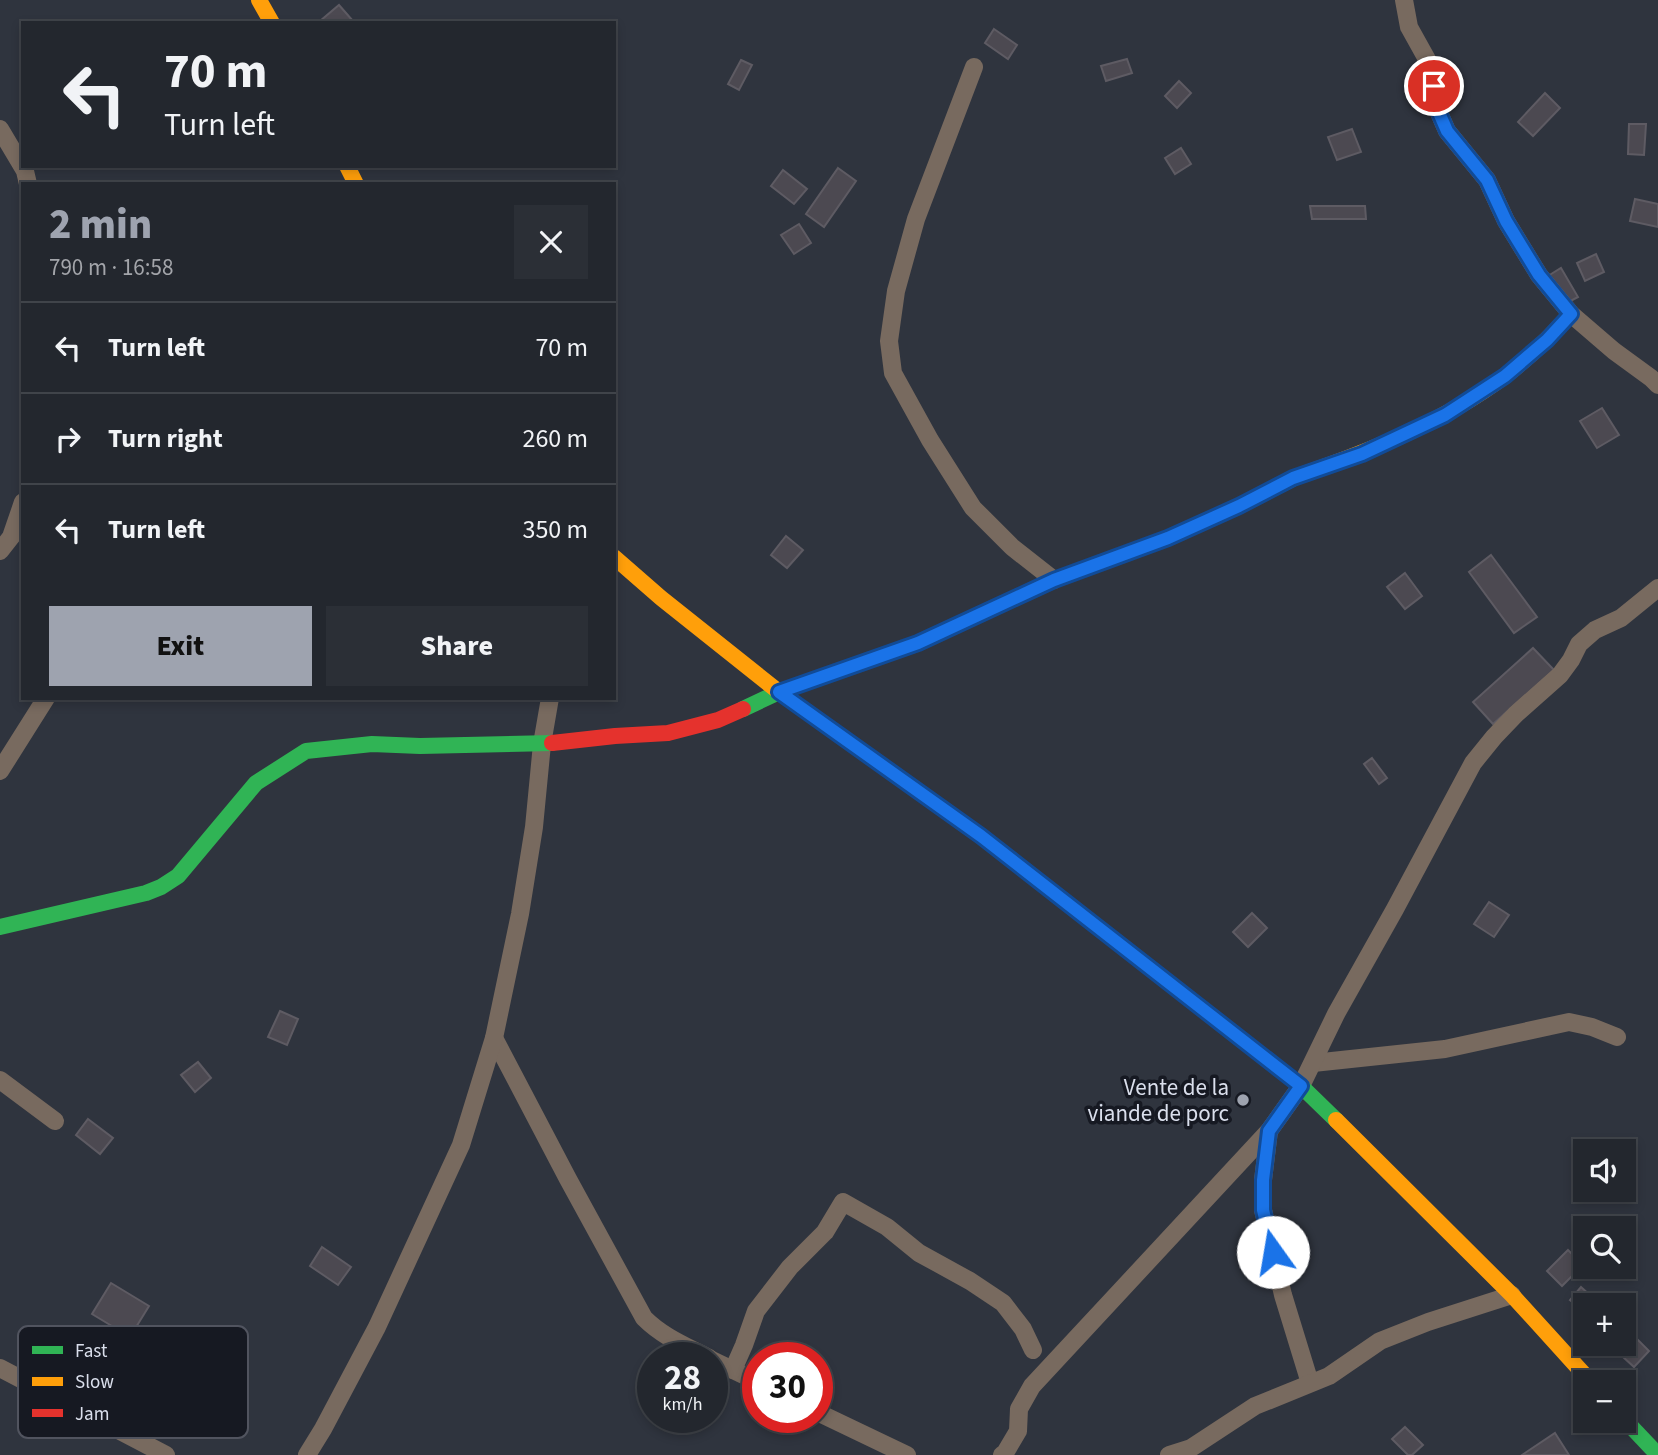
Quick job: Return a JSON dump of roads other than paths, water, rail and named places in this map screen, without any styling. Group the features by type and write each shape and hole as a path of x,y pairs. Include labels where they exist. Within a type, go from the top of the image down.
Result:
{"street":[{"path":"259,0 271,21"},
{"path":"1404,0 1409,27 1429,63 1437,108 1447,131 1487,180 1506,221 1539,275 1571,314 1658,386"},
{"path":"974,66 916,219 896,291 889,341 893,373 930,440 973,508 1012,547 1054,580"},
{"path":"0,128 21,164"},
{"path":"0,927 146,893 161,887 178,876 256,783 306,751 372,744 542,744 668,733 718,720 779,692 918,643 1054,580 1168,538 1293,478 1362,454 1445,415 1505,376 1547,340 1571,314"},
{"path":"0,551 11,537 21,508"},
{"path":"616,559 779,692 981,836 1301,1086 1512,1295 1580,1370"},
{"path":"1002,1455 1018,1431 1019,1409 1032,1386 1269,1131 1301,1086 1336,1014 1473,763 1516,714 1560,675 1572,660 1579,644 1595,630 1621,618 1658,588"},
{"path":"0,771 45,700"},
{"path":"307,1455 377,1327 461,1145 494,1038 520,915 550,700"},
{"path":"1313,1063 1445,1049 1569,1022 1617,1037"},
{"path":"494,1038 644,1318 654,1328 677,1342"},
{"path":"0,1080 55,1121"},
{"path":"1269,1131 1263,1180 1263,1210 1283,1295 1310,1383"},
{"path":"733,1370 755,1311 790,1267 825,1231 843,1202 887,1227 919,1253 1003,1303 1023,1329 1033,1350"},
{"path":"1169,1455 1191,1448 1255,1406 1329,1376 1380,1340 1512,1295"},
{"path":"0,1368 18,1377"},
{"path":"728,1368 742,1374"},
{"path":"833,1420 906,1455"},
{"path":"1636,1432 1658,1455"},
{"path":"134,1438 166,1455"}],"place":[{"name":"Vente de la viande de porc","path":"1243,1100"}]}
